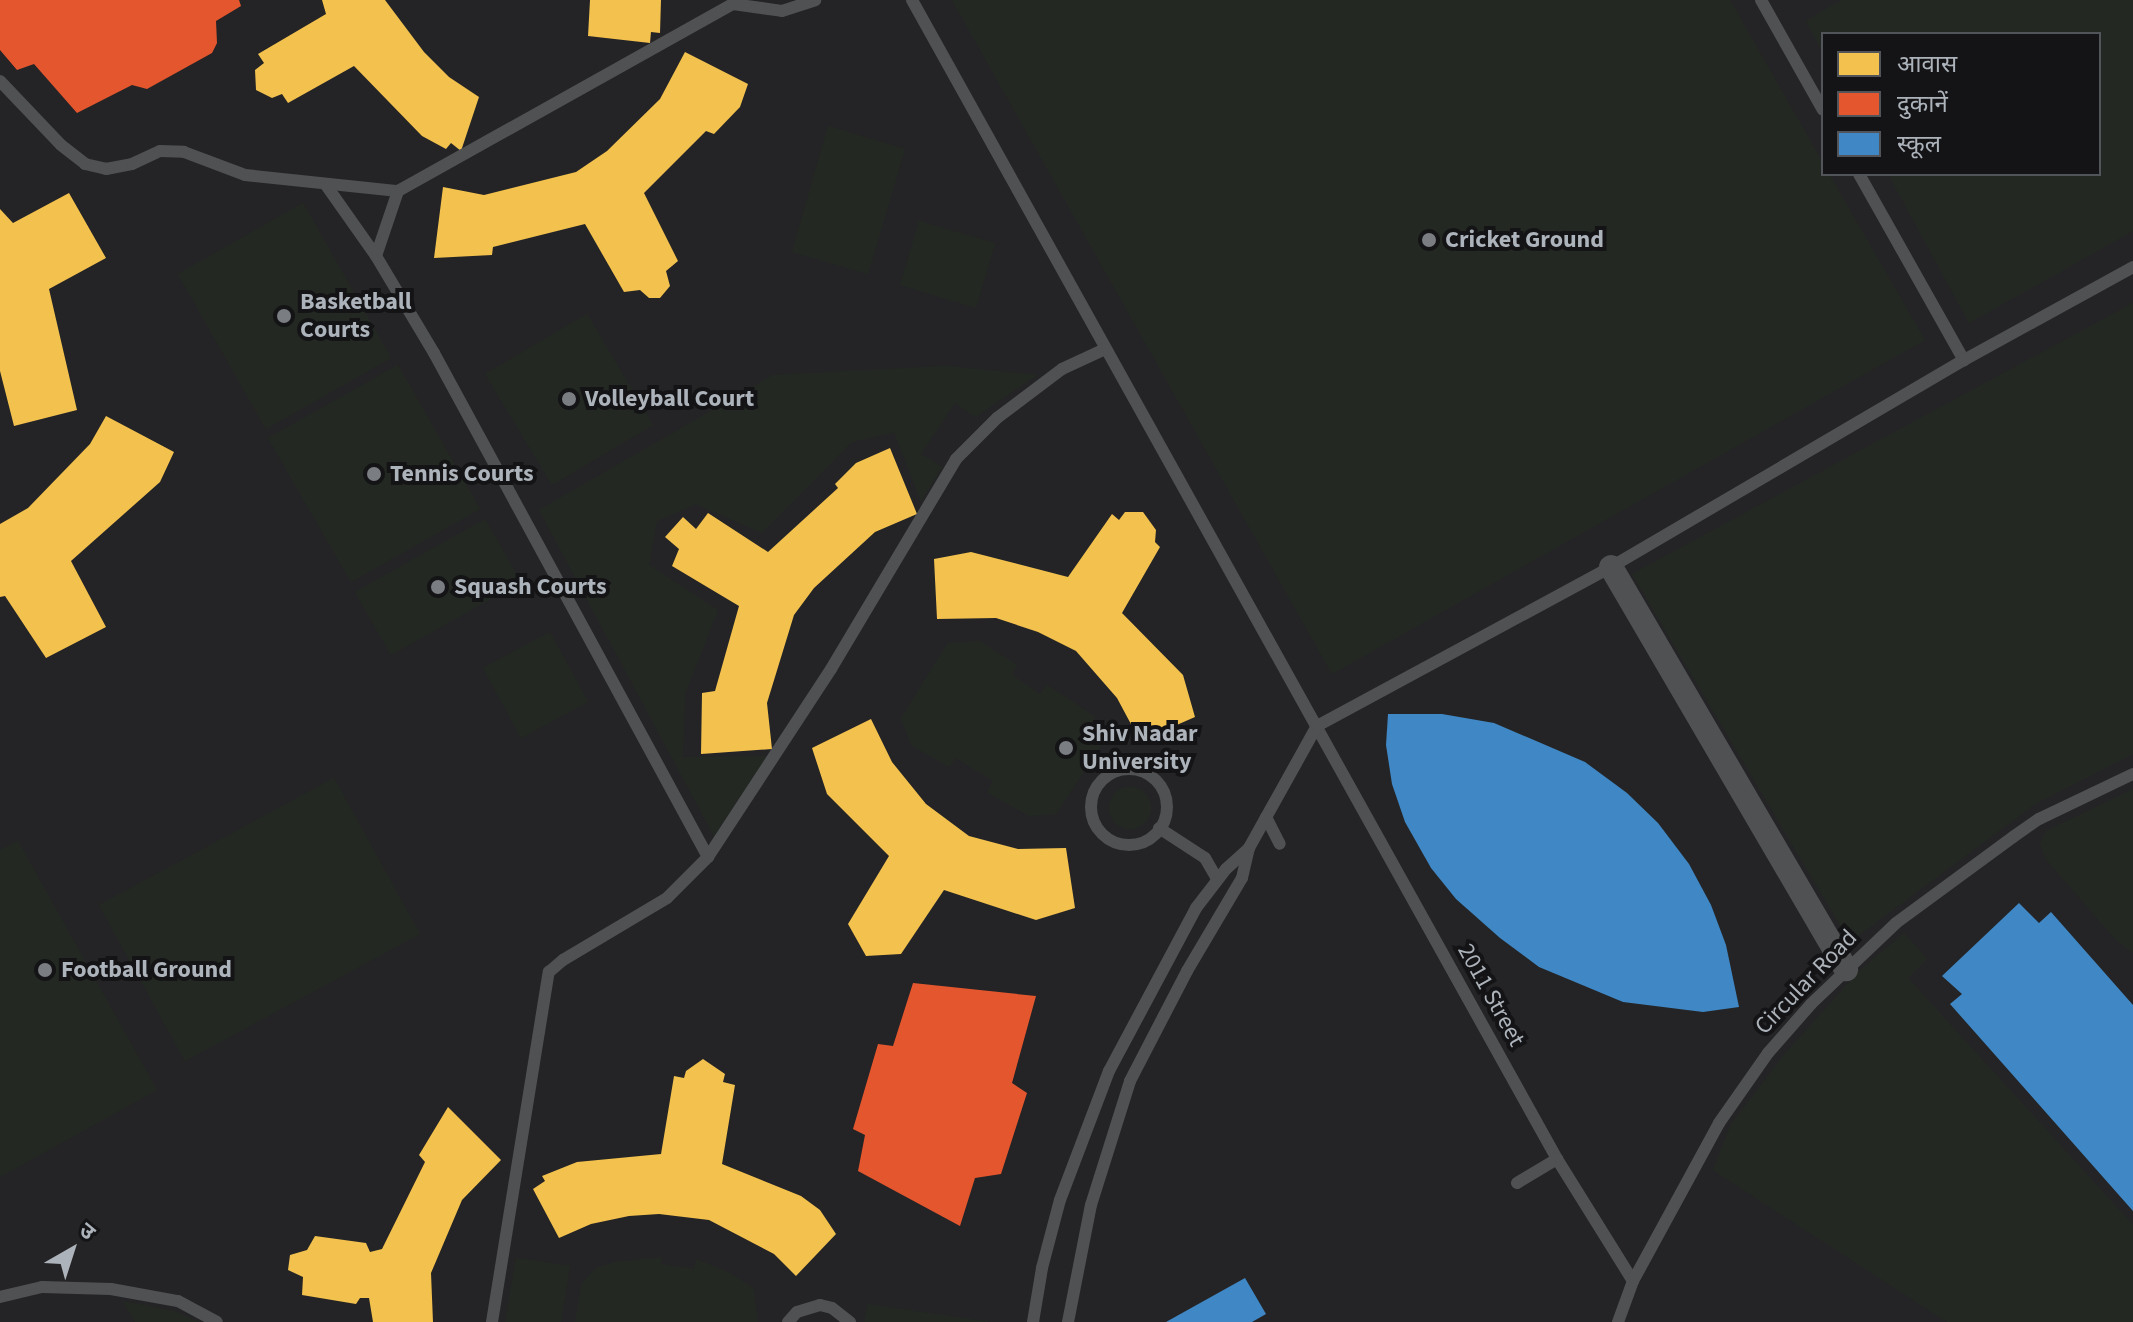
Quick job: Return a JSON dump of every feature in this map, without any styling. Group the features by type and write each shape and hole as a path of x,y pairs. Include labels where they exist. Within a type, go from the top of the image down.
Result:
{"street":[{"path":"1611,567 1846,969"}],"lane":[{"path":"0,81 61,145 85,164 106,169 132,164 160,151 184,152 245,175 398,191 733,4 782,11 815,0"},
{"name":"2011 Street","path":"912,0 1557,1159 1633,1281"},
{"path":"1761,0 1821,106"},
{"path":"1860,176 1964,360"},
{"path":"326,185 376,256 434,353 708,857"},
{"path":"376,256 398,191"},
{"path":"1068,1322 1091,1205 1130,1081 1187,971 1242,878 1249,848 1317,726 1611,567 1964,360 2133,267"},
{"path":"492,1322 549,972 563,960 667,898 708,857 831,669 956,459 997,418 1040,385 1062,369 1105,349"},
{"path":"1126,769 1150,776 1165,796 1165,821 1159,828 1149,840 1137,845 1113,842 1102,835 1091,813 1095,789 1114,772 1126,769"},
{"name":"Circular Road","path":"1618,1322 1633,1281 1719,1123 1768,1053 1846,969 1896,923 2039,819 2133,774"},
{"path":"1266,817 1280,844"},
{"path":"1159,828 1205,858 1217,879"},
{"path":"1033,1322 1042,1268 1060,1200 1109,1071 1153,984 1217,879 1249,848"},
{"path":"1517,1183 1557,1159"},
{"path":"0,1297 42,1287 111,1289 178,1301 217,1322"},
{"path":"788,1322 797,1312 820,1305 832,1308 850,1322"}],"shaded area":[{"name":"Shiv Nadar University","path":"0,0 2133,0 2133,1322 0,1322"},
{"name":"Cricket Ground","path":"952,0 1730,0 1821,159 1821,176 1830,176 1925,340 1332,674"},
{"path":"1841,0 2133,0 2133,231 1969,323 1889,176 2101,176 2101,32 1821,32 1821,49 1806,21"},
{"path":"828,126 905,149 868,274 792,252"},
{"name":"Basketball Courts","path":"303,203 391,358 266,429 178,274"},
{"path":"919,221 995,243 976,308 900,285"},
{"path":"2133,303 2133,754 2035,804 1850,942 1632,574"},
{"name":"Volleyball Court","path":"587,314 653,425 552,485 485,374"},
{"name":"Tennis Courts","path":"398,365 480,509 351,582 268,438"},
{"path":"946,366 1037,375 975,417 955,403 921,454 942,467 921,501 894,432 852,442 762,533 696,504 657,521 649,565 718,610 685,694 683,757 767,756 714,836 539,510 773,375"},
{"name":"Squash Courts","path":"485,519 521,582 391,655 355,592"},
{"path":"550,632 588,702 521,738 483,668"},
{"path":"980,641 1017,665 1012,675 1040,694 1047,685 1094,716 1103,742 1056,814 1029,816 987,792 993,781 956,758 949,767 911,745 901,718 948,643"},
{"path":"334,778 420,934 185,1061 99,905"},
{"path":"1130,787 1145,793 1151,808 1145,823 1130,829 1115,823 1109,808 1115,793"},
{"path":"2133,789 2133,953 2115,939 2045,858 2040,843 2046,831"},
{"name":"Football Ground","path":"18,841 157,1090 0,1177 0,850"},
{"path":"1904,933 1927,959 1908,978 2133,1225 2133,1322 1947,1322 1713,1170 1731,1124 1784,1055 1859,971"},
{"path":"662,1257 661,1264 694,1269 696,1259 728,1272 753,1288 758,1322 575,1322 582,1283 596,1268 615,1262"},
{"path":"516,1258 570,1266 561,1322 505,1322"},
{"path":"123,1301 174,1311 199,1322 135,1322"},
{"path":"868,1304 990,1322 864,1322"}],"building: आवास":[{"path":"322,0 385,0 424,52 449,77 479,97 461,151 451,143 446,149 422,136 354,66 288,103 282,94 272,98 256,90 255,70 264,63 258,54 326,14"},
{"path":"590,0 661,0 660,33 651,32 650,43 588,36"},
{"path":"685,52 748,84 740,107 714,134 706,131 644,193 678,261 666,271 670,286 660,298 649,298 640,290 624,292 585,224 493,247 492,255 434,258 443,187 484,195 576,172 607,151 660,99"},
{"path":"69,193 106,258 49,289 77,410 14,426 0,371 0,209 13,223"},
{"path":"106,416 174,452 160,482 71,561 106,627 46,658 5,596 0,597 0,524 28,508 90,444"},
{"path":"890,448 917,514 875,532 814,588 794,615 767,703 772,749 701,754 702,693 715,691 739,606 672,566 679,549 665,537 683,517 696,529 708,513 768,552 838,488 835,484 856,463"},
{"path":"1125,512 1143,512 1156,530 1155,542 1160,547 1122,613 1183,675 1195,717 1140,741 1117,698 1076,651 1038,632 996,618 937,619 934,559 971,552 1068,577 1112,514 1119,520"},
{"path":"871,719 892,762 926,804 969,836 1018,849 1066,848 1075,908 1036,920 944,890 901,954 866,956 848,924 889,856 827,794 812,748"},
{"path":"703,1059 725,1074 723,1082 735,1085 722,1164 801,1196 820,1210 836,1234 796,1276 774,1254 709,1220 659,1214 629,1216 591,1224 559,1238 533,1189 545,1181 542,1176 577,1162 661,1154 674,1076 684,1078 686,1071"},
{"path":"448,1107 501,1160 462,1200 431,1273 433,1322 373,1322 369,1298 360,1298 356,1304 302,1295 303,1277 288,1270 290,1255 307,1250 315,1236 366,1243 370,1252 382,1249 425,1162 419,1155"}],"building: दुकानें":[{"path":"0,0 239,0 241,6 216,21 217,43 212,53 147,89 132,85 77,113 34,64 17,70 0,50"},
{"path":"913,983 1036,996 1012,1083 1027,1093 1001,1174 975,1178 960,1226 858,1171 865,1135 853,1129 878,1044 893,1046"}],"building: स्कूल":[{"path":"1388,714 1442,714 1494,723 1585,762 1627,793 1658,823 1689,864 1711,905 1726,945 1739,1007 1703,1012 1623,1002 1539,967 1500,938 1456,899 1431,868 1405,822 1392,784 1386,745"},
{"path":"2019,903 2039,923 2051,912 2133,1005 2133,1211 1950,1004 1962,994 1942,976"},
{"path":"1245,1278 1266,1314 1252,1322 1166,1322"}],"place":[{"name":"Cricket Ground","path":"1429,240"},
{"name":"Basketball Courts","path":"284,316"},
{"name":"Volleyball Court","path":"569,399"},
{"name":"Tennis Courts","path":"374,474"},
{"name":"Squash Courts","path":"438,587"},
{"name":"Shiv Nadar University","path":"1066,748"},
{"name":"Football Ground","path":"45,970"}]}
